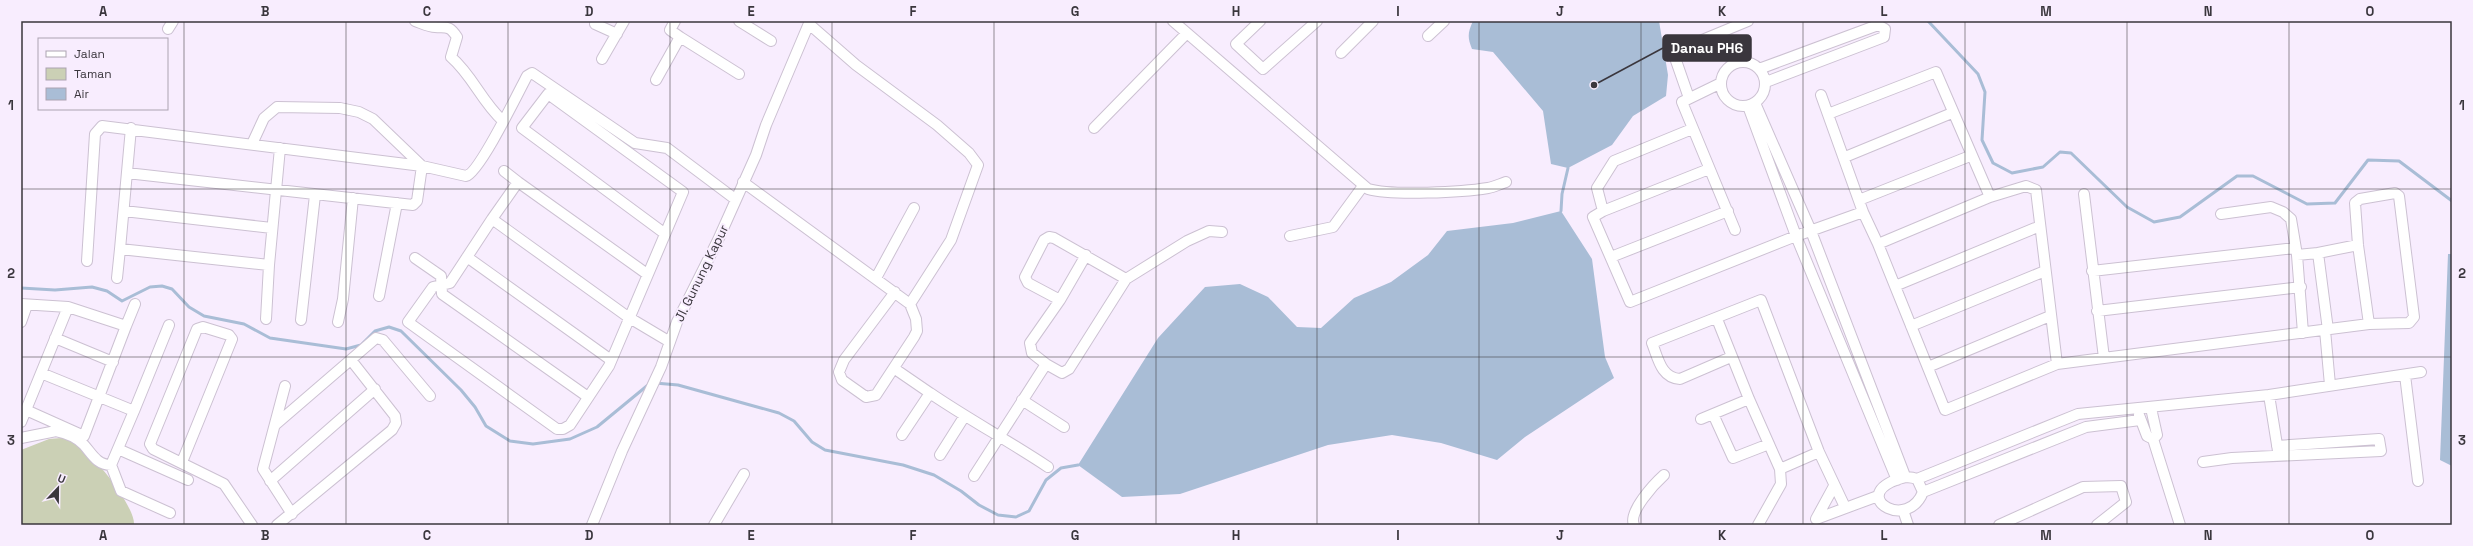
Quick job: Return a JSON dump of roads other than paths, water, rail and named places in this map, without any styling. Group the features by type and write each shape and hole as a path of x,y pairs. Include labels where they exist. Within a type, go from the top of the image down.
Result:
{"street":[{"path":"415,21 434,27 444,23 452,30 457,37 451,57 465,70 489,109 503,121"},
{"path":"602,59 624,21"},
{"path":"675,21 670,30 739,74"},
{"path":"739,21 771,41"},
{"path":"1172,21 1363,186 1376,192 1407,192 1490,188 1506,182"},
{"path":"1260,21 1236,44 1263,69 1317,21"},
{"path":"1341,53 1373,21"},
{"path":"1428,36 1444,21"},
{"path":"1689,98 1673,52 1748,21"},
{"path":"593,22 617,34"},
{"path":"810,22 856,65 937,125 969,153 978,165 951,240 910,304"},
{"name":"Jl. Gunung Kapur","path":"592,525 616,465 661,367 677,322 718,240 735,199 756,155 766,125 810,22"},
{"path":"1760,69 1878,25 1885,29 1884,37 1766,82"},
{"path":"1094,128 1186,34"},
{"path":"656,80 680,37"},
{"path":"1748,62 1760,69 1766,82 1763,94 1751,104 1735,104 1725,96 1721,83 1725,71 1735,63 1748,62"},
{"path":"1828,114 1932,72 1938,76 1970,156 1990,197"},
{"path":"87,261 95,134 102,126 132,128 422,166 464,176 470,175 486,154 527,76 534,73 635,143 667,148 735,199"},
{"path":"1721,83 1682,102 1735,230"},
{"path":"518,182 450,283 433,287 408,322 556,429 563,429 570,425 611,360 628,317 683,192 548,94 522,128 664,233"},
{"path":"1821,95 1845,157 1863,212 1878,244 1945,410 2057,364 2369,324 2409,323 2414,317 2398,195 2357,200 2358,245 2369,324"},
{"path":"1751,104 1811,231 1901,478"},
{"path":"1751,104 1796,236 1901,478"},
{"path":"252,144 264,118 274,108 282,106 340,108 359,112 373,119 422,166"},
{"path":"1845,157 1952,112"},
{"path":"117,278 132,128"},
{"path":"1603,211 1597,188 1614,161 1692,129"},
{"path":"266,319 275,191 280,148"},
{"path":"1859,200 1970,156"},
{"path":"127,173 275,191 415,204 422,166"},
{"path":"1709,169 1603,211 1593,217 1630,302 1796,236 1863,212"},
{"path":"504,171 647,274"},
{"path":"743,182 876,278 910,304 916,319 917,331 895,369 876,395 866,397 848,385 840,377 838,372 844,360 894,292"},
{"path":"1290,236 1333,227 1363,186"},
{"path":"1878,244 1990,197 2026,186 2032,187 2036,190 2057,364"},
{"path":"2084,194 2092,271 2104,358"},
{"path":"301,320 315,195"},
{"path":"338,322 353,198"},
{"path":"379,296 397,203"},
{"path":"2221,214 2271,207 2278,209 2291,219 2301,287 2304,333"},
{"path":"876,278 914,208"},
{"path":"124,211 272,228"},
{"path":"1611,257 1728,211"},
{"path":"492,219 628,317 670,342"},
{"path":"1895,286 2040,226"},
{"path":"1086,255 1060,300 1030,343 1032,352 1046,364 1062,373 1069,369 1126,279 1187,241 1209,232 1222,232"},
{"path":"1060,300 1028,283 1025,279 1026,274 1044,240 1048,237 1054,238 1086,255 1126,279"},
{"path":"2092,271 2296,251 2318,253 2358,245"},
{"path":"120,249 269,265"},
{"path":"2318,253 2327,330 2330,385"},
{"path":"467,257 611,360"},
{"path":"415,258 441,276 442,294 588,397"},
{"path":"1911,326 2045,271"},
{"path":"2097,311 2301,287"},
{"path":"1731,357 1680,379 1671,379 1665,374 1652,343 1717,319 1761,300 1819,452 1845,507"},
{"path":"83,440 135,304"},
{"path":"21,322 24,305 68,307 126,326"},
{"path":"21,422 68,307"},
{"path":"1928,367 2050,316"},
{"path":"1717,319 1731,357 1780,469 1781,484 1758,525"},
{"path":"169,325 111,465 121,491 170,513"},
{"path":"182,462 232,339 224,333 203,327 197,329 150,444 153,449 224,484 252,525"},
{"path":"55,338 112,362"},
{"path":"275,425 374,339 381,338 430,396"},
{"path":"277,525 292,514 396,424 396,416 351,360"},
{"path":"974,476 1046,364"},
{"path":"895,369 964,417 1000,435 1048,467"},
{"path":"2140,420 2086,427 1923,492 1917,502 1903,510 1893,511 1886,509 1880,503 1878,496 1881,490 1901,478 1917,479 2078,414 2151,408 2269,395 2421,372"},
{"path":"41,374 134,411"},
{"path":"2405,375 2418,481"},
{"path":"285,386 263,469 292,514"},
{"path":"270,480 375,389"},
{"path":"902,436 930,393"},
{"path":"2269,395 2278,451"},
{"path":"1701,419 1749,399"},
{"path":"1022,400 1064,428"},
{"path":"2151,408 2157,435 2153,439"},
{"path":"2138,409 2140,420 2147,436 2153,439 2180,525"},
{"path":"26,410 83,440 98,461 104,465 111,465"},
{"path":"1713,414 1733,458 1769,444"},
{"path":"940,455 964,417"},
{"path":"21,438 56,431 69,434 83,440"},
{"path":"2203,462 2278,451 2379,439 2382,452 2278,451"},
{"path":"118,449 188,480"},
{"path":"1780,469 1819,452"},
{"path":"714,525 744,474"},
{"path":"1634,525 1633,514 1652,487 1664,475"},
{"path":"1917,479 1923,492"},
{"path":"1812,522 1834,486"},
{"path":"1999,525 2083,487 2121,486 2126,502 2097,525"},
{"path":"1812,522 1845,507 1878,496"},
{"path":"1903,510 1908,525"}],"water":[{"path":"1473,21 1659,21 1668,75 1666,96 1633,116 1612,145 1568,168 1551,164 1543,111 1493,52 1472,49 1469,41 1469,35"},
{"path":"1561,211 1592,259 1605,357 1614,378 1525,437 1497,460 1441,443 1392,435 1328,445 1180,494 1122,497 1078,465 1158,338 1205,287 1240,284 1268,297 1297,327 1321,328 1354,298 1391,282 1428,255 1447,231 1513,223"},
{"path":"2448,254 2452,254 2452,466 2440,460"}],"waterway":[{"path":"1928,21 1978,74 1985,92 1982,140 1993,163 2012,173 2043,167 2060,152 2071,153 2127,207 2154,222 2180,217 2237,176 2253,176 2307,204 2335,203 2368,160 2399,161 2452,201"},
{"path":"1561,211 1562,194 1568,168"},
{"path":"21,288 55,290 92,287 107,291 122,301 150,287 162,286 172,289 189,307 204,316 244,324 270,338 346,349 361,345 375,331 389,327 401,331 461,390 475,407 486,426 510,441 533,444 570,439 597,427 648,385"},
{"path":"655,383 678,385 779,413 794,421 812,442 825,450 903,465 934,475 961,491 979,505 998,515 1016,517 1029,511 1046,480 1061,468 1078,465"}],"place":[{"name":"Danau PH6","path":"1594,85"}]}
